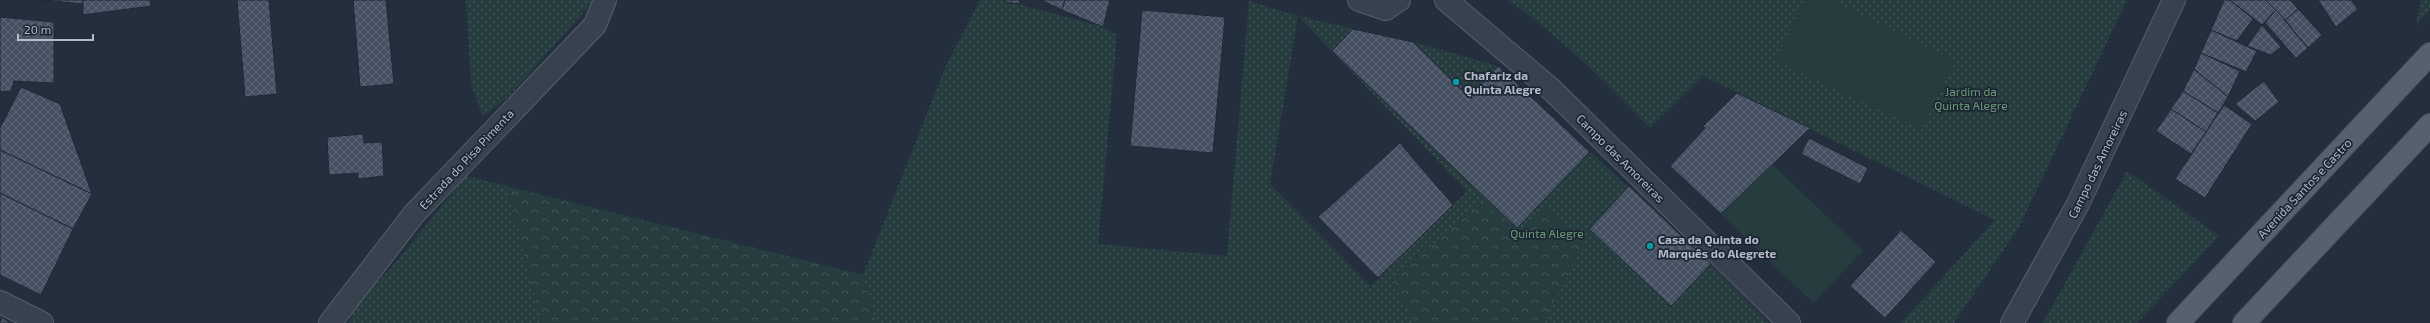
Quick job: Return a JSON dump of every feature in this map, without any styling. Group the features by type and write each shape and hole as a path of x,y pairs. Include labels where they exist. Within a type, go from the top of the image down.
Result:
{"main road":[{"name":"Avenida Santos e Castro","path":"2178,323 2430,54"},
{"path":"2244,323 2430,125"}],"street":[{"name":"Estrada do Pisa Pimenta","path":"330,323 414,214 595,25 605,0"},
{"path":"1359,0 1392,4"},
{"name":"Campo das Amoreiras","path":"1446,0 1552,90 1789,323"},
{"name":"Campo das Amoreiras","path":"2012,323 2078,204 2174,0"},
{"path":"0,302 42,323"}],"green space":[{"path":"466,0 592,0 589,6 510,95 483,117 471,84"},
{"name":"Quinta Alegre","path":"980,0 1004,0 1103,27 1117,35 1098,244 1227,256 1249,1 1298,16 1413,42 1498,66 1711,264 1769,323 876,323 863,275 946,66","holes":["1298,16 1467,191 1371,286 1270,184"]},
{"name":"Jardim da Quinta Alegre","path":"1508,0 2127,0 2019,227 1954,323 1901,323 1995,220 1703,76 1650,128 1599,77 1564,45"},
{"path":"1804,0 1830,0 1955,60 1922,130 1775,60"},
{"path":"2421,0 2430,0 2430,10 2416,25"},
{"path":"1772,164 1863,251 1813,303 1721,214"},
{"path":"2127,171 2219,236 2137,323 2043,323"},
{"path":"466,176 506,186 542,323 348,323 361,299 390,269"},
{"path":"506,186 863,275 876,323 542,323"},
{"name":"Quinta Alegre","path":"1482,202 1523,232 1545,207 1583,245 1543,323 1414,323 1391,280"}],"building":[{"path":"41,0 83,0 83,4"},
{"path":"83,0 150,0 151,6 83,15"},
{"path":"237,0 269,0 277,94 245,97"},
{"path":"353,0 386,0 394,84 360,87"},
{"path":"1005,0 1020,0 1019,4 1005,2"},
{"path":"1041,0 1065,0 1062,10"},
{"path":"1065,0 1110,0 1103,27 1062,10"},
{"path":"2224,0 2230,0 2253,19 2237,41 2211,30"},
{"path":"2230,0 2265,0 2276,10 2262,25"},
{"path":"2265,0 2290,0 2298,9 2285,20"},
{"path":"2318,0 2351,0 2358,9 2336,27"},
{"path":"2298,9 2322,35 2308,48 2285,20"},
{"path":"1142,10 1225,17 1213,153 1130,146"},
{"path":"2276,10 2308,48 2296,58 2265,23"},
{"path":"0,17 54,22 54,83 14,81 11,91 0,92"},
{"path":"2262,25 2281,47 2271,55 2247,46"},
{"path":"1353,29 1413,42 1470,98 1498,66 1590,152 1517,228 1332,51"},
{"path":"2211,30 2257,51 2246,72 2201,53"},
{"path":"2201,53 2240,71 2228,97 2194,69"},
{"path":"2194,69 2228,97 2218,113 2183,91"},
{"name":"Chafariz da Quinta Alegre","path":"1451,75 1463,87 1461,89 1450,77"},
{"path":"2264,81 2279,102 2255,121 2235,104"},
{"path":"21,87 60,104 92,194 0,150 0,128"},
{"path":"2183,91 2218,113 2206,132 2171,109"},
{"path":"1737,93 1810,128 1721,214 1670,166 1705,128 1703,126"},
{"path":"2224,105 2252,124 2205,198 2175,179"},
{"path":"2171,109 2206,132 2191,154 2156,131"},
{"path":"363,134 364,143 382,142 384,176 358,179 358,173 329,175 327,137"},
{"path":"1809,138 1868,168 1860,184 1801,154"},
{"path":"1400,143 1453,205 1378,278 1318,217"},
{"path":"0,150 92,194 73,229 0,193"},
{"name":"Casa da Quinta do Marquês do Alegrete","path":"1629,186 1711,264 1671,306 1589,229"},
{"path":"0,193 73,229 41,295 0,275"},
{"path":"1901,230 1936,262 1885,318 1850,286"},
{"path":"2,317 10,323 0,323"}],"place":[{"name":"Chafariz da Quinta Alegre","path":"1456,82"},
{"name":"Casa da Quinta do Marquês do Alegrete","path":"1650,246"}]}
